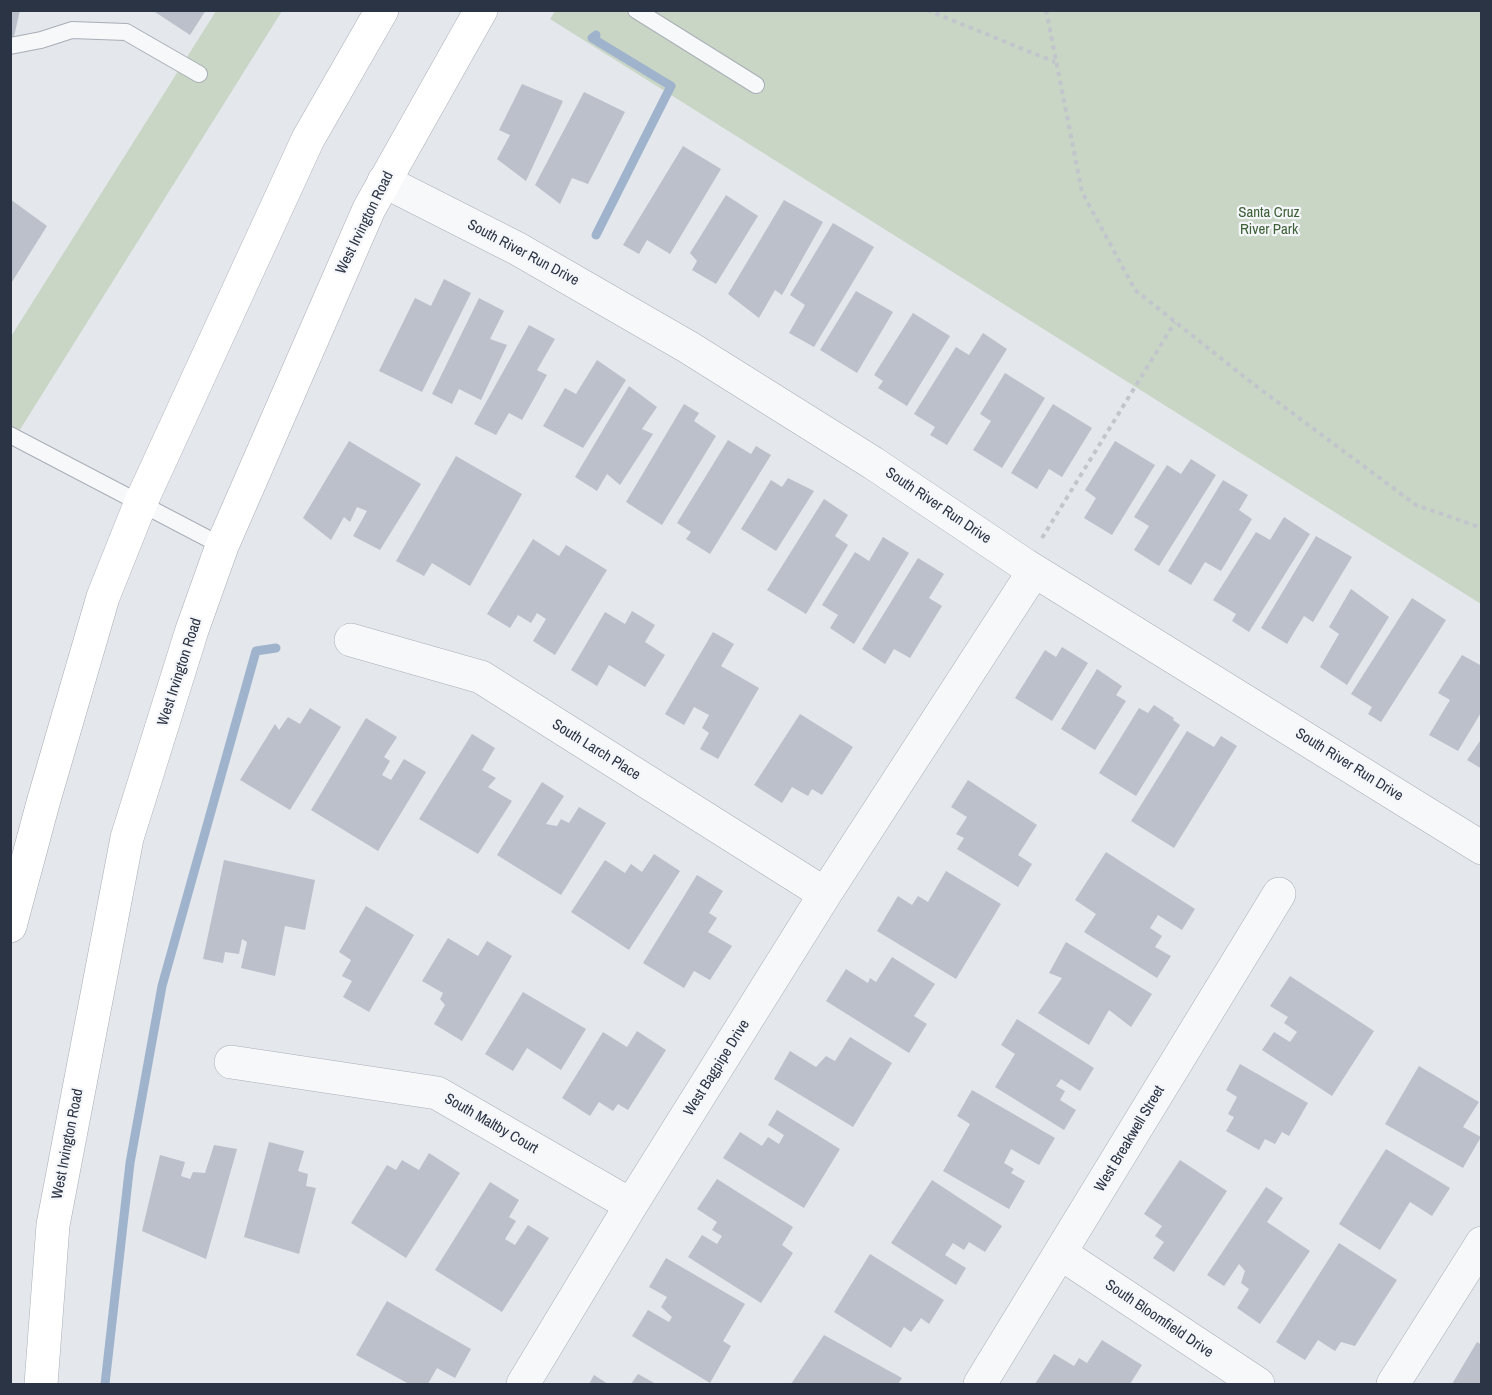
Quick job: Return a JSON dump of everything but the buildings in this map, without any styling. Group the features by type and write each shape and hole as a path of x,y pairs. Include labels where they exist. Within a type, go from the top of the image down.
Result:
{"main road":[{"path":"10,926 103,597 141,502 308,139 382,10"},
{"name":"West Irvington Road","path":"42,1384 53,1225 127,838 192,630 222,546 369,209 481,10"}],"street":[{"name":"South River Run Drive","path":"384,181 518,249 688,347 873,463 1030,568 1482,848"},
{"name":"West Bagpipe Drive","path":"523,1384 631,1205 825,894 917,755 1030,568"},
{"name":"South Larch Place","path":"351,640 481,677 825,894"},
{"name":"West Breakwell Street","path":"981,1384 1279,894"},
{"name":"South Maltby Court","path":"231,1062 437,1093 631,1205"},
{"path":"1393,1384 1482,1244"},
{"name":"South Bloomfield Drive","path":"1060,1253 1258,1384"}],"lane":[{"path":"636,10 756,85"},
{"path":"10,46 41,40 72,30 126,32 199,74"},
{"path":"10,435 222,546"}],"path":[{"path":"927,10 1056,62"},
{"path":"1046,10 1082,192 1135,290 1252,383 1416,505 1482,528"},
{"path":"1030,568 1175,322"}],"green space":[{"name":"Santa Cruz River Park","path":"556,10 1481,11 1481,604 550,19"},
{"path":"216,11 282,11 11,444 10,338"}],"waterway":[{"path":"596,35 592,38 671,86 596,235"},
{"path":"105,1384 130,1163 162,986 256,651 276,648"}]}
